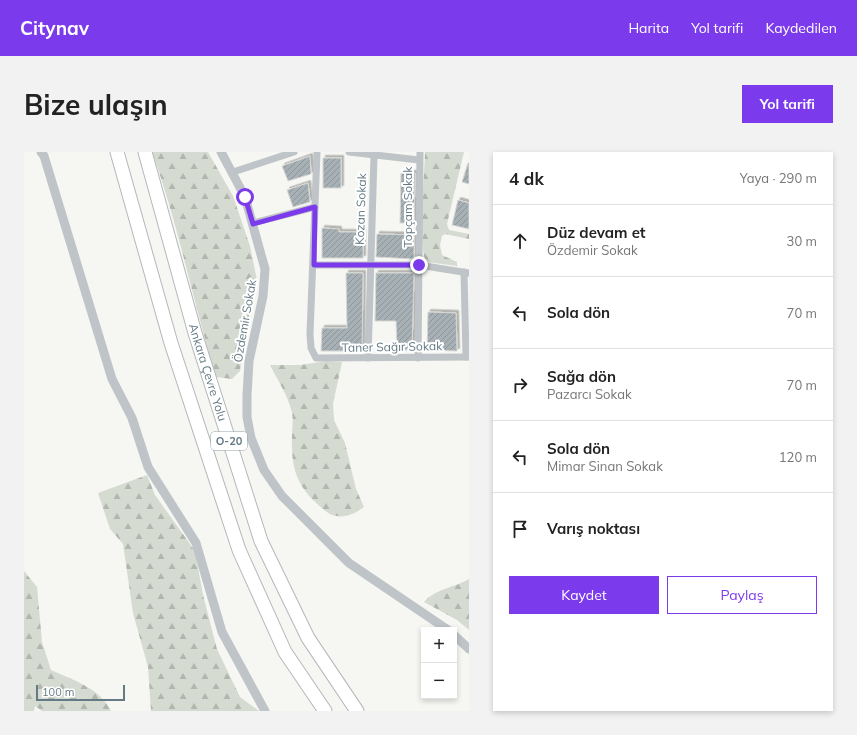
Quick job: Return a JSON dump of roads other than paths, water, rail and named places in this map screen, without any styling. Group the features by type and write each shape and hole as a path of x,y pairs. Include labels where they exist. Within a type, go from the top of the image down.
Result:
{"highway":[{"name":"Ankara Çevre Yolu","path":"117,152 171,342 240,550 285,652 325,711"},
{"name":"Ankara Çevre Yolu","path":"145,152 195,333 261,541 308,638 357,711"}],"street":[{"path":"41,152 44,156 112,379 132,418 148,467 196,543 222,632 265,711"},
{"name":"Özdemir Sokak","path":"222,152 245,197 263,260 265,280 249,361 247,416 251,438 264,470 282,496 349,563 444,627"},
{"path":"233,172 294,152"},
{"path":"317,152 314,265 419,265 466,272 468,357"},
{"path":"349,152 419,160"},
{"name":"Topçam Sokak","path":"418,358 420,152"},
{"name":"Kozan Sokak","path":"368,358 374,156"},
{"path":"253,224 315,207"},
{"name":"Taner Sağır Sokak","path":"314,265 310,344 316,358 468,357"},
{"path":"457,638 469,649"}]}
